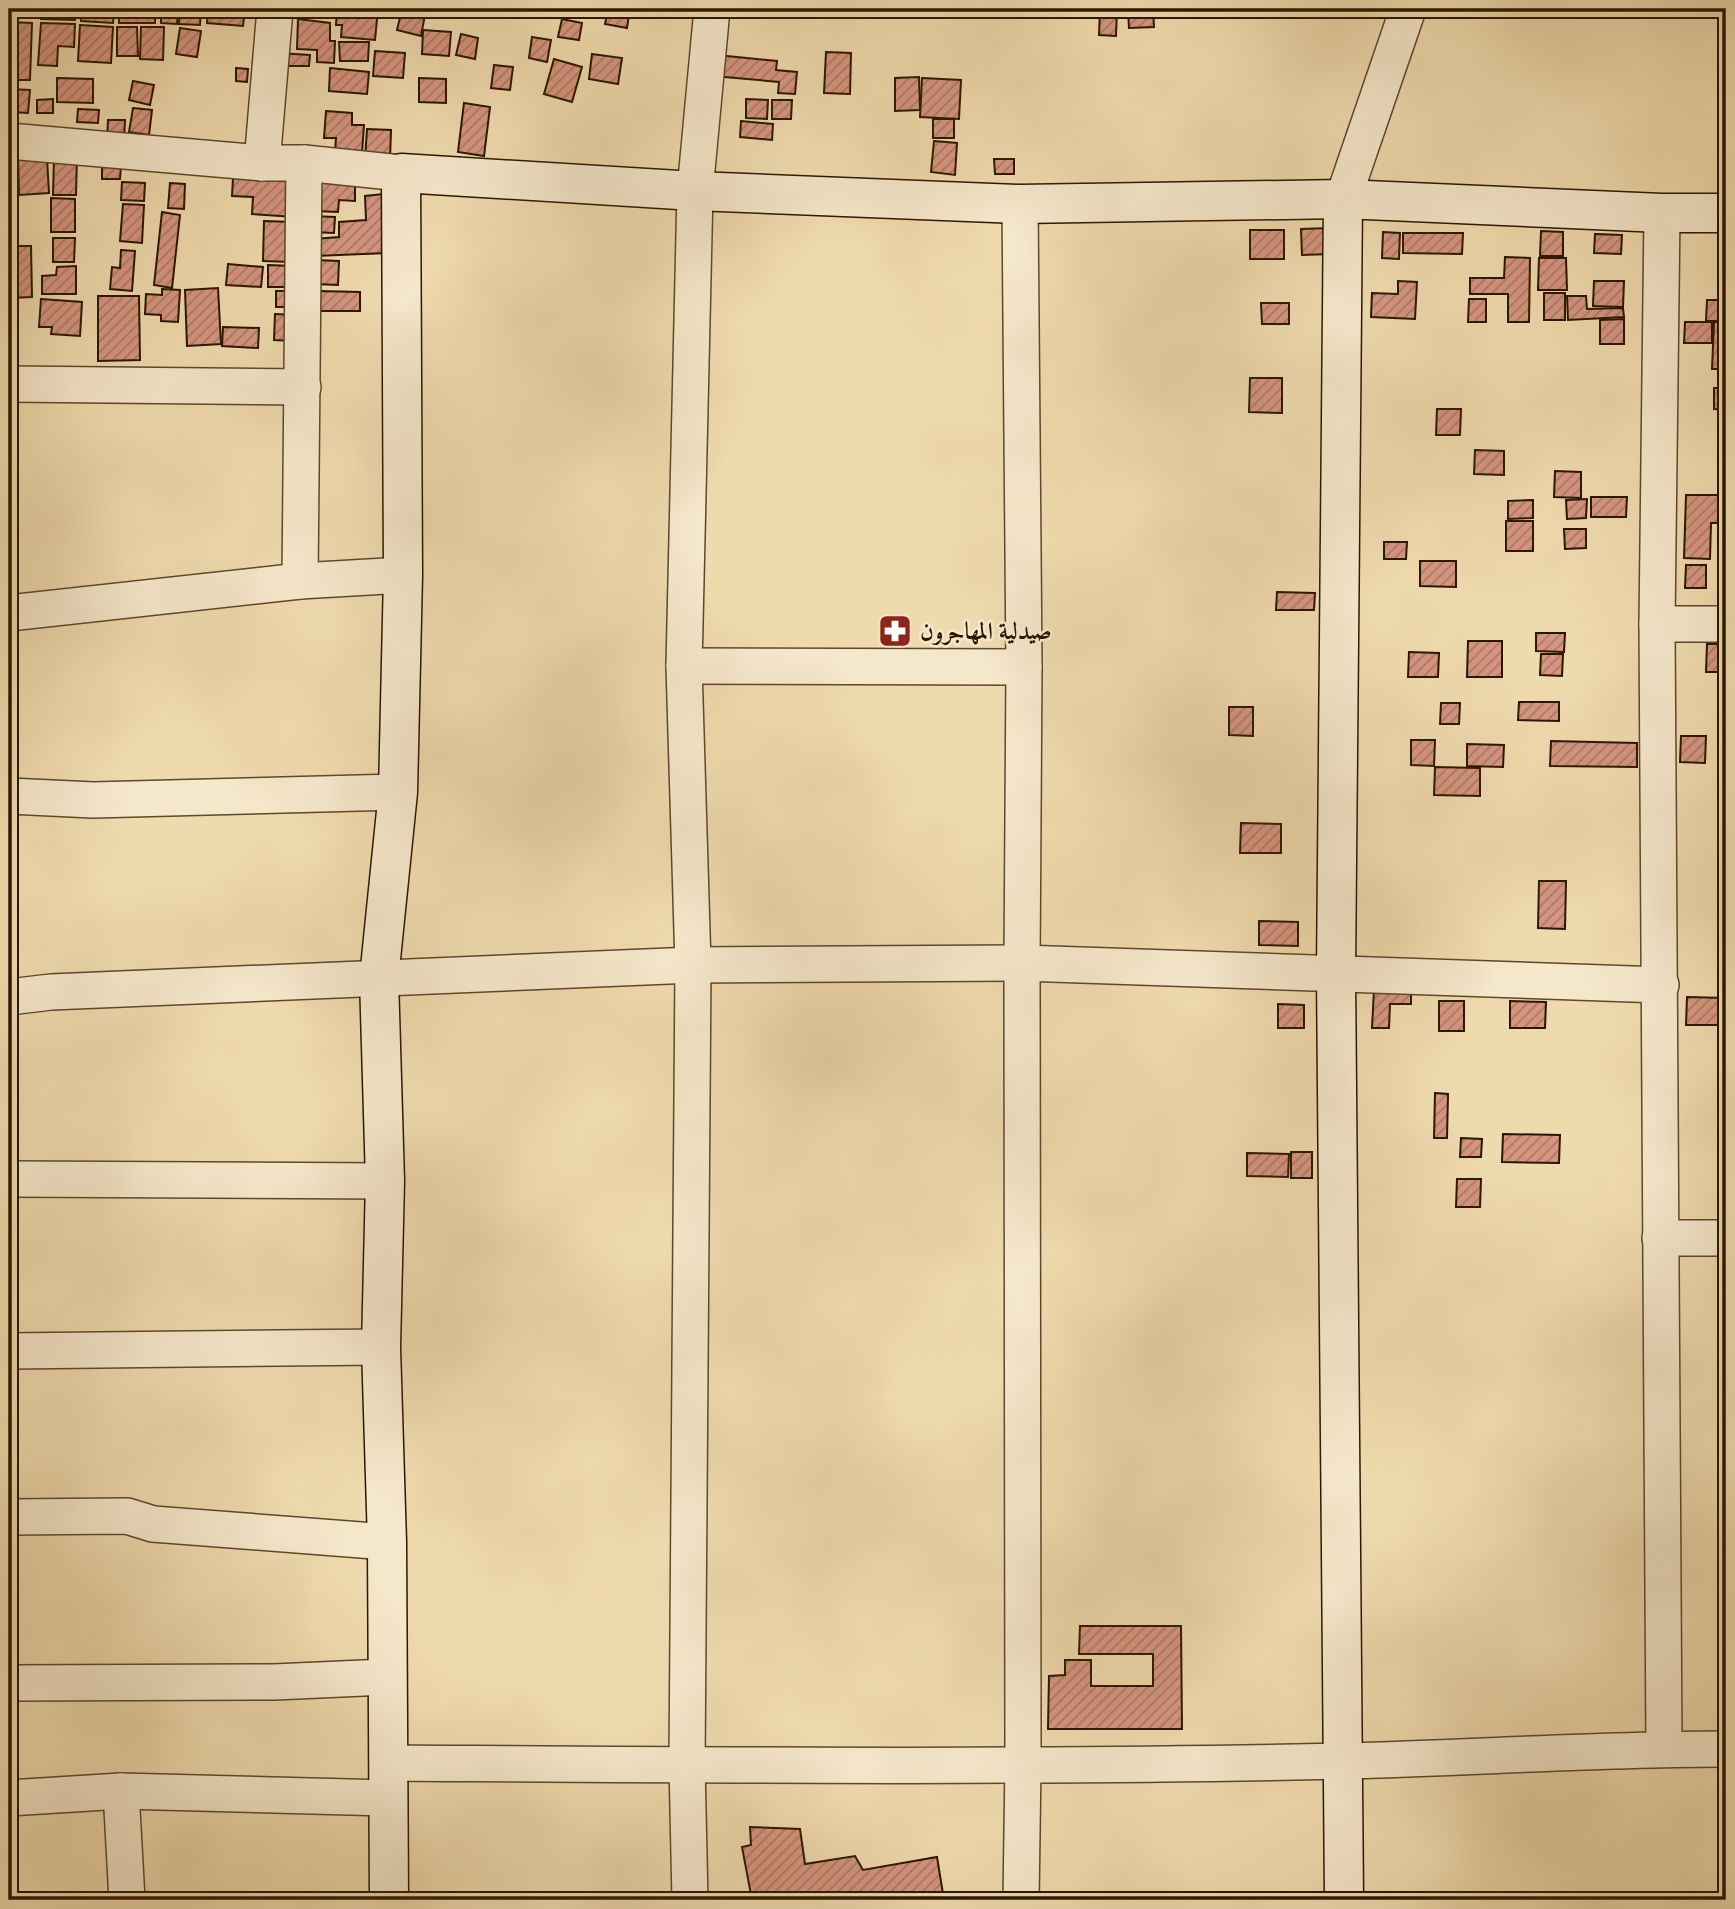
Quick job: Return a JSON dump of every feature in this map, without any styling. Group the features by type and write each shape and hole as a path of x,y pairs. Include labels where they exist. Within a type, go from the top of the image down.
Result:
{"street":[{"path":"262,163 275,9"},
{"path":"690,1900 687,1765 693,965 684,666 695,191 712,9"},
{"path":"1344,1900 1336,973 1343,199 1408,9"},
{"path":"9,141 262,163 304,163 401,173 695,191 1020,204 1343,199 1726,214"},
{"path":"300,580 304,163"},
{"path":"389,1900 387,1542 381,1347 385,1181 379,978 398,792 403,575 401,173"},
{"path":"1020,204 1024,667 1021,1900"},
{"path":"1662,213 1657,624 1664,1749"},
{"path":"9,384 303,387"},
{"path":"9,613 300,580 403,575"},
{"path":"1657,624 1726,624"},
{"path":"684,666 1024,667"},
{"path":"9,796 93,800 398,792"},
{"path":"9,997 51,992 693,965 1022,963 1661,985"},
{"path":"9,1179 385,1181"},
{"path":"1660,1238 1726,1238"},
{"path":"9,1351 381,1347"},
{"path":"9,1517 127,1516 153,1524 387,1542"},
{"path":"9,1683 274,1682 386,1677"},
{"path":"9,1798 687,1765 1343,1761 1726,1748"},
{"path":"121,1791 127,1900"}],"building":[{"path":"9,9 39,9 39,16 9,14"},
{"path":"42,9 76,9 75,20 41,19"},
{"path":"81,9 114,11 113,23 81,21"},
{"path":"119,9 155,9 155,23 119,23"},
{"path":"161,9 178,9 177,24 161,23"},
{"path":"180,9 201,9 200,25 179,24"},
{"path":"208,9 245,9 243,26 207,23"},
{"path":"283,9 301,9 300,17 283,15"},
{"path":"337,9 378,9 375,40 341,37 342,25 336,25"},
{"path":"402,9 426,9 421,36 397,30"},
{"path":"608,9 630,9 627,28 605,24"},
{"path":"1100,9 1117,9 1116,36 1099,35"},
{"path":"1128,9 1153,9 1154,27 1129,28"},
{"path":"1180,9 1205,9 1206,13 1182,18"},
{"path":"1210,9 1244,9 1244,10 1211,13"},
{"path":"298,19 330,23 330,41 335,41 334,63 317,62 317,50 297,49"},
{"path":"562,19 582,23 579,40 558,37"},
{"path":"9,22 32,23 30,80 9,80"},
{"path":"41,23 75,24 74,47 58,46 57,66 38,65"},
{"path":"80,25 113,27 111,63 78,61"},
{"path":"117,27 137,27 138,56 117,56"},
{"path":"141,27 164,27 163,60 140,59"},
{"path":"180,28 201,31 197,57 176,54"},
{"path":"423,30 451,32 449,56 422,54"},
{"path":"461,34 478,38 475,59 456,55"},
{"path":"532,37 551,40 547,62 529,58"},
{"path":"339,42 369,42 368,61 340,61"},
{"path":"375,51 405,53 403,78 373,76"},
{"path":"826,52 851,53 850,94 824,93"},
{"path":"279,53 310,55 309,66 279,66"},
{"path":"592,54 622,58 618,84 589,79"},
{"path":"717,55 777,61 776,70 797,72 795,94 778,93 779,82 714,76"},
{"path":"554,59 582,67 572,102 544,94"},
{"path":"494,65 513,67 510,90 491,88"},
{"path":"236,68 248,69 247,82 236,81"},
{"path":"330,68 369,72 367,94 329,91"},
{"path":"919,77 920,110 895,111 895,78"},
{"path":"57,78 93,79 93,103 57,102"},
{"path":"419,78 446,79 446,103 419,102"},
{"path":"922,78 961,80 959,119 920,117"},
{"path":"133,81 154,85 150,105 129,100"},
{"path":"9,89 30,90 28,113 9,112"},
{"path":"53,99 53,113 37,113 37,100"},
{"path":"746,99 768,100 767,119 746,118"},
{"path":"772,100 792,100 791,119 772,119"},
{"path":"464,103 490,107 484,156 458,152"},
{"path":"133,108 152,110 149,135 129,132"},
{"path":"78,109 99,110 98,123 77,122"},
{"path":"326,111 352,113 352,125 364,125 362,154 335,152 336,138 324,138"},
{"path":"933,119 954,119 954,138 933,138"},
{"path":"108,120 125,120 124,141 107,141"},
{"path":"741,121 773,124 772,140 740,137"},
{"path":"367,129 391,130 390,160 365,159"},
{"path":"934,141 957,143 955,175 931,172"},
{"path":"54,156 77,157 76,195 53,195"},
{"path":"47,158 49,193 19,195 18,159"},
{"path":"994,159 1014,159 1014,174 995,174"},
{"path":"102,166 121,166 120,179 102,179"},
{"path":"233,178 296,182 294,217 252,214 253,197 232,196"},
{"path":"315,181 355,183 355,201 339,200 338,212 314,211"},
{"path":"122,182 145,183 144,201 121,200"},
{"path":"170,183 185,184 184,209 168,208"},
{"path":"11,193 11,224 9,224"},
{"path":"383,194 387,253 316,256 315,239 339,237 339,222 366,220 365,196"},
{"path":"51,198 75,199 75,232 51,232"},
{"path":"123,204 144,205 142,243 120,241"},
{"path":"162,212 180,215 172,288 154,285"},
{"path":"311,216 335,217 334,233 310,232"},
{"path":"264,221 293,222 292,262 263,261"},
{"path":"1330,228 1331,254 1302,255 1301,229"},
{"path":"1250,230 1284,230 1284,259 1250,259"},
{"path":"1541,231 1563,232 1563,256 1540,256"},
{"path":"1383,232 1400,233 1399,259 1382,258"},
{"path":"1403,233 1463,233 1462,254 1403,253"},
{"path":"1595,234 1622,235 1621,254 1594,253"},
{"path":"53,238 75,238 74,262 53,262"},
{"path":"9,246 31,246 32,297 9,298"},
{"path":"121,250 135,251 132,291 110,289 112,267 120,268"},
{"path":"1505,257 1530,258 1529,322 1508,322 1508,294 1470,294 1470,278 1504,278"},
{"path":"1539,258 1566,258 1567,290 1538,290"},
{"path":"316,260 339,261 338,285 315,284"},
{"path":"228,264 263,267 261,287 226,285"},
{"path":"268,265 292,266 291,287 268,287"},
{"path":"76,266 76,294 42,294 42,276 56,275 57,267"},
{"path":"1398,281 1417,282 1415,319 1371,317 1372,293 1398,294"},
{"path":"1594,281 1624,281 1623,307 1593,306"},
{"path":"218,288 221,344 187,346 185,290"},
{"path":"162,289 180,290 178,322 161,321 161,315 145,314 146,294 162,295"},
{"path":"276,291 296,291 296,307 276,307"},
{"path":"318,291 360,292 360,311 318,311"},
{"path":"1544,293 1565,293 1565,320 1544,320"},
{"path":"98,296 139,296 140,360 98,361"},
{"path":"1567,296 1586,296 1587,309 1623,308 1624,317 1568,320"},
{"path":"41,299 82,302 80,336 51,334 52,327 39,327"},
{"path":"1469,299 1486,299 1486,322 1468,322"},
{"path":"1707,300 1726,300 1726,321 1706,321"},
{"path":"1261,303 1289,303 1289,324 1262,324"},
{"path":"275,314 294,315 293,341 274,340"},
{"path":"1624,319 1624,344 1600,344 1600,320"},
{"path":"1685,322 1712,322 1712,343 1684,343"},
{"path":"1714,322 1726,322 1726,369 1712,369"},
{"path":"223,327 259,328 258,348 222,346"},
{"path":"1250,378 1282,378 1282,413 1249,412"},
{"path":"1714,388 1726,388 1726,410 1714,409"},
{"path":"1437,409 1461,409 1460,435 1436,435"},
{"path":"1475,450 1504,451 1504,475 1474,474"},
{"path":"1555,471 1581,472 1581,498 1554,497"},
{"path":"1686,495 1726,495 1726,523 1711,523 1710,559 1684,558"},
{"path":"1591,497 1627,497 1626,517 1591,517"},
{"path":"1587,499 1586,518 1567,519 1566,500"},
{"path":"1533,500 1533,518 1508,519 1508,501"},
{"path":"1506,521 1533,521 1533,551 1506,551"},
{"path":"1564,529 1586,529 1586,548 1565,549"},
{"path":"1384,542 1407,542 1406,559 1384,559"},
{"path":"1420,561 1456,561 1456,587 1420,586"},
{"path":"1686,565 1706,565 1706,588 1685,588"},
{"path":"1277,592 1315,593 1314,610 1276,610"},
{"path":"1536,633 1565,633 1564,652 1536,651"},
{"path":"1468,641 1502,641 1502,677 1467,677"},
{"path":"1707,644 1726,644 1726,672 1706,672"},
{"path":"1409,652 1439,653 1438,677 1408,677"},
{"path":"1541,654 1563,654 1562,676 1540,675"},
{"path":"1519,702 1559,702 1559,721 1518,720"},
{"path":"1441,703 1460,703 1459,724 1440,724"},
{"path":"1229,707 1253,707 1253,736 1229,735"},
{"path":"1681,736 1706,736 1705,763 1680,762"},
{"path":"1411,740 1435,740 1434,766 1411,765"},
{"path":"1551,741 1637,743 1637,767 1550,766"},
{"path":"1467,744 1504,745 1503,767 1467,766"},
{"path":"1435,767 1480,768 1480,796 1434,795"},
{"path":"1241,823 1281,824 1281,853 1240,853"},
{"path":"1539,881 1566,881 1565,929 1538,928"},
{"path":"1259,921 1298,922 1298,946 1259,945"},
{"path":"1374,990 1411,991 1411,1004 1390,1004 1389,1028 1372,1028"},
{"path":"1687,997 1726,998 1726,1025 1686,1025"},
{"path":"1439,1001 1464,1001 1464,1031 1439,1031"},
{"path":"1510,1001 1546,1002 1545,1028 1510,1028"},
{"path":"1278,1004 1304,1005 1304,1028 1278,1028"},
{"path":"1435,1093 1448,1094 1447,1138 1434,1138"},
{"path":"1503,1134 1560,1135 1559,1163 1502,1162"},
{"path":"1461,1138 1482,1139 1481,1157 1460,1157"},
{"path":"1291,1152 1312,1152 1312,1178 1291,1178"},
{"path":"1247,1153 1289,1154 1288,1177 1247,1176"},
{"path":"1457,1179 1481,1179 1480,1207 1456,1207"},
{"path":"1080,1626 1181,1626 1182,1729 1048,1729 1049,1676 1065,1675 1065,1660 1091,1660 1091,1686 1153,1686 1153,1654 1079,1654"},
{"path":"750,1827 800,1829 805,1864 855,1856 863,1870 937,1857 944,1900 752,1900 742,1847 751,1845"}],"place":[{"name":"صيدلية المهاجرون","path":"895,631"}]}
